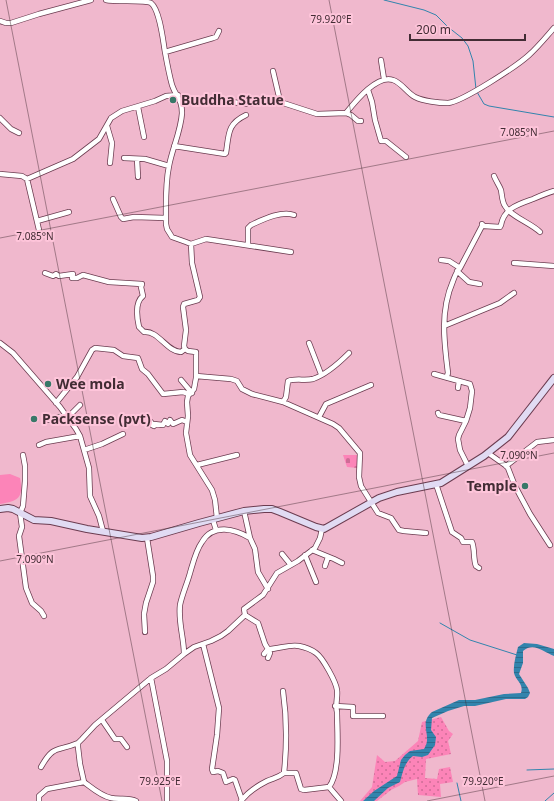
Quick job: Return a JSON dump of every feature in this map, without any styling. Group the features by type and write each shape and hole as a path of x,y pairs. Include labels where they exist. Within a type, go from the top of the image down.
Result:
{"main road":[{"path":"0,509 8,508 34,520 51,521 87,529 147,538 244,511 272,509 322,529 330,526 371,502 397,492 436,484 488,453 508,437 554,378"}],"street":[{"path":"0,21 12,23 91,0"},
{"path":"106,0 124,2 147,1 155,9 160,25 174,90 181,101 182,116 166,181 167,230 172,238 191,244 206,239 291,252"},
{"path":"346,113 356,100 384,79 394,80 414,97 440,102 457,101 513,67 529,55 554,28"},
{"path":"165,52 216,37 219,32"},
{"path":"381,60 384,79"},
{"path":"273,71 280,101"},
{"path":"368,90 381,141 386,141 406,157"},
{"path":"27,179 73,159 98,139 111,118 122,111 138,107 166,96 178,95"},
{"path":"181,101 206,100 250,104 264,99 280,101 317,114 346,113 358,121 361,121"},
{"path":"138,107 144,137"},
{"path":"174,146 225,154 230,128 236,120 246,115"},
{"path":"0,118 11,129 19,134"},
{"path":"106,126 112,143 110,163"},
{"path":"124,158 145,159 169,166"},
{"path":"138,158 138,177"},
{"path":"0,174 22,176 27,179 39,230"},
{"path":"494,176 504,205 508,210 522,220 530,223 540,232"},
{"path":"448,378 444,326 448,293 482,224 484,226 500,226 508,210 518,204 554,191"},
{"path":"113,199 120,217 123,219 146,217 166,218"},
{"path":"37,221 69,212"},
{"path":"248,245 248,228 251,225 280,214 287,213 294,215"},
{"path":"185,349 185,323 183,307 184,304 198,300 200,297 192,263 191,244"},
{"path":"440,260 449,261 469,282 480,284"},
{"path":"514,263 554,266"},
{"path":"45,273 53,276 56,274 59,276 73,274 72,278 77,278 83,275 109,282 142,284 141,287 143,296 139,300 138,327 144,332 150,332 174,350 181,352 185,349 196,353 196,376 194,389 187,402 186,439 190,455 212,490 215,500 216,530"},
{"path":"444,326 500,303 514,293"},
{"path":"309,342 320,374"},
{"path":"0,343 14,353 67,416 80,436 89,468 90,496 99,516 103,531"},
{"path":"56,403 77,377 92,350 95,348 114,350 123,356 138,358 142,369 148,374 163,394 183,392 191,394"},
{"path":"283,402 286,397 288,382 292,380 313,379 331,369 349,353"},
{"path":"434,374 470,384 472,391 470,408 458,439 460,450 468,466"},
{"path":"196,376 231,379 242,389 252,394 283,402 333,424 359,450 361,456 359,481 378,513 391,518 399,530 426,532"},
{"path":"181,380 191,394"},
{"path":"458,388 459,381"},
{"path":"319,417 326,404 371,385"},
{"path":"49,420 67,416 80,405"},
{"path":"438,413 439,415 466,420"},
{"path":"151,422 154,426 154,424 163,425 165,421 168,424 170,420 173,424 182,420 187,422"},
{"path":"84,450 124,434"},
{"path":"39,445 46,442 80,436"},
{"path":"506,466 537,442 554,440"},
{"path":"488,453 506,466 530,514 550,545"},
{"path":"23,454 25,481 23,506 20,513 22,527 19,536 26,588 32,603 44,616"},
{"path":"197,464 237,456"},
{"path":"436,484 452,532 461,538 463,542 472,542 474,561 476,566 480,568"},
{"path":"244,511 250,538 255,548 258,572 268,588"},
{"path":"268,658 270,652 265,644 258,623 245,615 244,609 263,595 277,573 312,550 318,543 322,529"},
{"path":"184,654 180,628 180,606 192,566 202,542 216,530 232,530 250,538"},
{"path":"145,632 144,614 153,582 147,538"},
{"path":"312,550 342,563"},
{"path":"282,554 290,565"},
{"path":"305,555 316,582"},
{"path":"325,566 328,557"},
{"path":"41,768 48,755 56,749 78,743 102,720 157,673 166,669 194,647 211,641 228,631 245,615"},
{"path":"203,644 219,708 212,769 213,772 218,771 223,773 226,782 232,779 235,780 242,800 253,789 268,780 279,777 284,773 296,773 301,789 304,790 330,787"},
{"path":"268,649 286,646 299,646 315,652 319,656 334,682 337,691 335,706 337,712 337,753 335,777 330,787"},
{"path":"264,654 268,649"},
{"path":"151,678 167,761 167,801"},
{"path":"283,691 286,746 284,773"},
{"path":"335,706 353,707 353,716 383,716"},
{"path":"102,720 115,739 121,739 127,747"},
{"path":"78,743 80,764 84,782 112,799 117,800 125,798 136,801"},
{"path":"39,801 39,796 47,789 84,782"},
{"path":"330,787 341,801"}],"green space":[{"path":"343,455 358,455 357,468 347,467"},
{"path":"10,474 20,478 20,494 15,500 0,504 0,475"},
{"path":"441,717 449,731 453,734 448,741 451,754 426,759 425,778 437,779 439,769 450,767 453,782 440,784 441,797 418,795 417,779 405,782 391,790 377,801 360,801 372,787 377,755 385,762 395,761 418,741 422,722"}],"water":[{"path":"524,643 537,644 554,649 554,656 531,647 523,651 523,663 519,674 530,693 528,697 525,699 506,699 475,706 464,706 432,718 431,730 436,737 435,745 428,755 422,757 413,756 403,771 400,782 388,788 374,801 363,801 374,791 397,776 401,760 405,755 410,751 424,749 427,739 426,721 432,712 459,700 475,700 504,694 521,693 521,685 515,676 514,667 518,647"}],"waterway":[{"path":"384,0 424,10 436,15 462,38 468,46 473,61 476,89"},
{"path":"477,92 484,104 489,106 554,117"},
{"path":"440,623 470,640 517,655"},
{"path":"527,770 554,769"},
{"path":"457,783 461,801"},
{"path":"545,801 554,793"}],"place":[{"name":"Buddha Statue","path":"173,100"},
{"name":"Wee mola","path":"48,384"},
{"name":"Packsense (pvt)","path":"34,419"},
{"name":"Temple","path":"525,486"}]}
